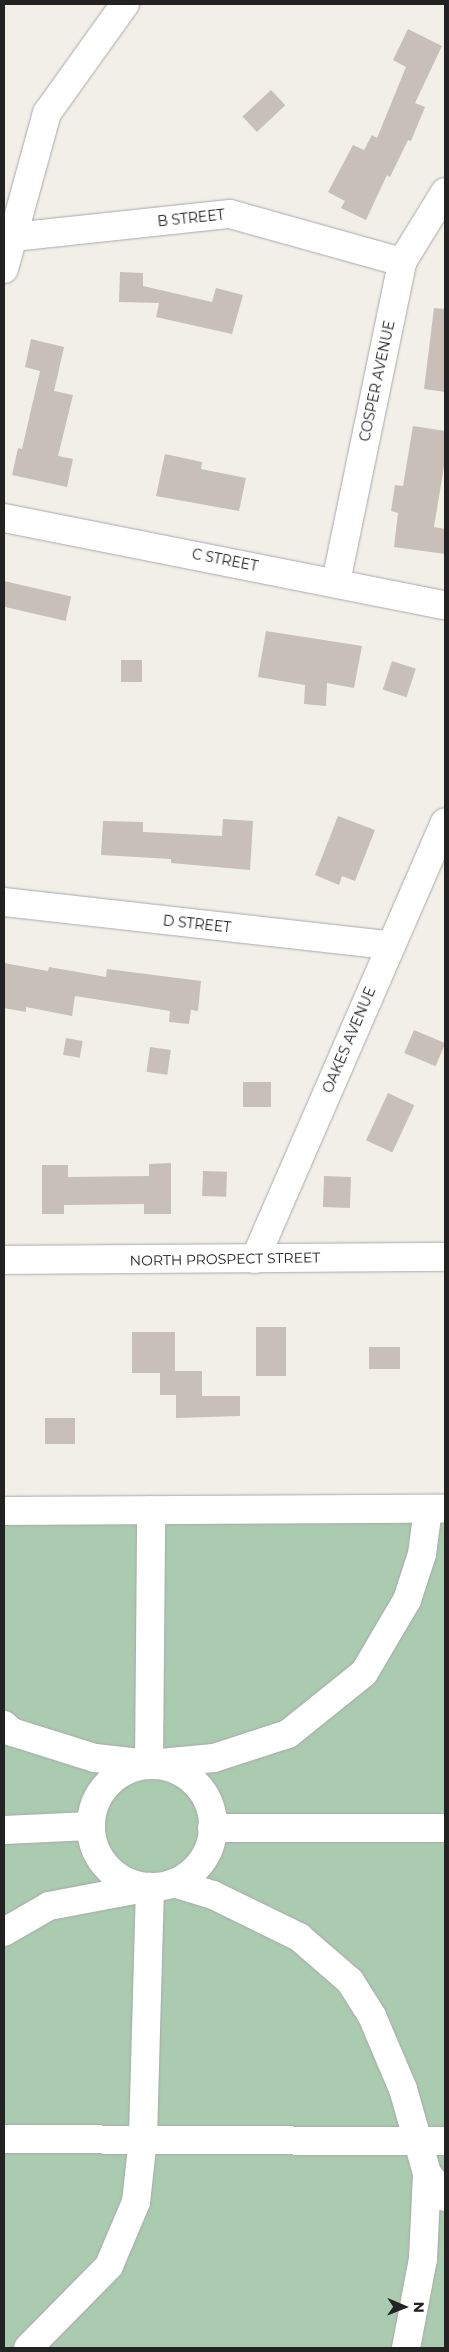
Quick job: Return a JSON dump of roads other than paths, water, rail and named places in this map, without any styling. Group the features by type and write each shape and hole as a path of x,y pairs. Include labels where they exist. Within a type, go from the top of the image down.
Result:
{"street":[{"path":"4,269 8,238 47,114 125,4"},
{"name":"COSPER AVENUE","path":"336,582 402,262 445,192"},
{"name":"B STREET","path":"8,238 230,214 402,262"},
{"name":"C STREET","path":"4,518 445,605"},
{"name":"OAKES AVENUE","path":"254,1259 445,823"},
{"name":"D STREET","path":"4,902 390,945"},
{"name":"NORTH PROSPECT STREET","path":"4,1260 254,1259 442,1249"},
{"path":"4,1511 437,1509 407,1600 364,1673 288,1734 214,1758 149,1764 127,1769 103,1787 92,1810 90,1826 92,1841 106,1868 129,1883 162,1885 213,1894 299,1937 350,1981 372,2016 402,2089 427,2173 423,2260 406,2348"},
{"path":"149,1764 152,1510"},
{"path":"4,1725 12,1732 95,1758 175,1769 197,1784 207,1799 212,1828 211,1841 202,1861 192,1872 162,1885 49,1906 4,1932"},
{"path":"4,1830 90,1826"},
{"path":"212,1828 445,1828"},
{"path":"33,2347 109,2266 136,2202 143,2139 162,1885"},
{"path":"4,2139 445,2141"},
{"path":"427,2173 445,2197"}]}
